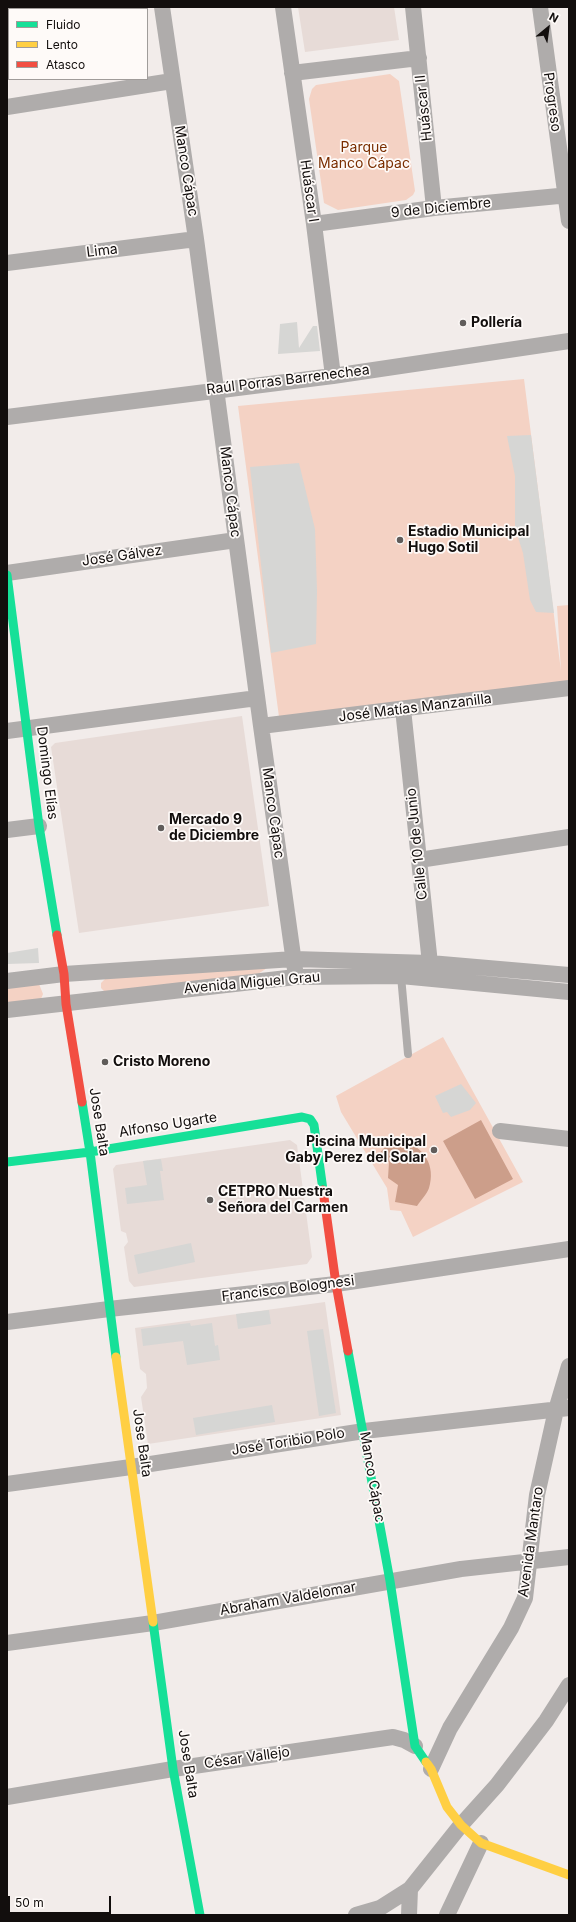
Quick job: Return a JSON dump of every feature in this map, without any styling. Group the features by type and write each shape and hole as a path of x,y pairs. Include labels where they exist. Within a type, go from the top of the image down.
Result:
{"street":[{"name":"Manco Cápac","path":"162,7 217,389 257,698 296,976"},
{"name":"Huáscar I","path":"282,7 314,224 333,376"},
{"name":"Huáscar II","path":"413,7 434,208"},
{"name":"Progreso","path":"540,7 567,196 569,221"},
{"path":"292,73 419,58"},
{"path":"7,107 172,81"},
{"name":"9 de Diciembre","path":"314,224 434,208 567,196"},
{"name":"Lima","path":"7,263 196,239"},
{"name":"Raúl Porras Barrenechea","path":"7,417 217,389 333,376 569,340"},
{"name":"José Gálvez","path":"7,574 236,540"},
{"name":"Domingo Elías","path":"7,574 39,826 64,974"},
{"name":"José Matías Manzanilla","path":"261,726 403,710 569,688"},
{"path":"7,731 257,698"},
{"name":"Calle 10 de Junio","path":"403,710 420,860 430,970"},
{"path":"7,830 39,826"},
{"path":"420,860 569,837"},
{"name":"Avenida Miguel Grau","path":"7,981 64,974 294,959 430,970 569,976"},
{"name":"Avenida Miguel Grau","path":"7,1010 296,976 401,976 430,970 569,992"},
{"name":"Jose Balta","path":"64,974 66,1004 90,1152 108,1309 173,1769 200,1915"},
{"name":"Alfonso Ugarte","path":"7,1162 90,1152 302,1117 310,1119"},
{"name":"Manco Cápac","path":"310,1119 314,1126 336,1284 364,1431 390,1581 416,1746 431,1770 447,1807 461,1825 481,1843"},
{"path":"500,1131 569,1139"},
{"name":"Francisco Bolognesi","path":"7,1322 108,1309 336,1284 569,1249"},
{"name":"Avenida Mantaro","path":"431,1770 450,1728 511,1628 525,1598 537,1495 562,1409 569,1366"},
{"name":"José Toribio Polo","path":"7,1484 131,1467 364,1431 562,1409"},
{"name":"Abraham Valdelomar","path":"7,1643 153,1623 461,1569 569,1557"},
{"path":"356,1915 380,1908 410,1889 461,1825 497,1785 546,1721 569,1685"},
{"name":"César Vallejo","path":"7,1797 173,1769 393,1737 404,1740 416,1746"},
{"path":"447,1915 481,1843 569,1875"},
{"path":"409,1915 410,1889"}],"lane":[{"path":"401,976 408,1054"}],"shaded area":[{"path":"298,7 394,7 399,40 305,52"},
{"name":"Mercado 9 de Diciembre","path":"242,716 269,906 79,933 51,747 55,743"},
{"path":"481,1120 513,1179 475,1199 443,1141"},
{"name":"CETPRO Nuestra Señora del Carmen","path":"290,1140 297,1145 312,1257 307,1264 134,1287 129,1281 124,1247 128,1242 126,1233 121,1231 113,1169 116,1165"},
{"path":"403,1142 417,1148 422,1153 426,1158 431,1172 429,1188 417,1206 395,1202 398,1185 388,1178 389,1162 377,1156 385,1147"},
{"path":"325,1302 341,1415 148,1444 141,1397 147,1388 146,1374 140,1369 135,1328"}],"green space":[{"name":"Parque Manco Cápac","path":"390,74 399,81 415,191 413,195 406,200 338,210 324,203 309,99 312,89 316,85"},
{"name":"Estadio Municipal Hugo Sotil","path":"524,379 561,671 557,606 569,605 569,682 279,717 238,406"},
{"path":"267,968 258,974 106,993 101,988 101,983 107,977"},
{"path":"39,984 43,994 41,999 7,1005 7,986"},
{"name":"Piscina Municipal Gaby Perez del Solar","path":"443,1037 523,1182 413,1237 401,1211 390,1210 387,1188 341,1112 336,1096"}],"building":[{"path":"297,322 299,348 313,326 317,326 320,351 278,354 280,324"},
{"path":"531,435 554,613 536,612 530,600 523,553 515,528 515,476 507,436"},
{"path":"299,463 315,529 317,591 316,644 271,653 250,467"},
{"path":"38,948 39,963 7,964 7,953"},
{"path":"461,1084 476,1103 470,1110 451,1117 447,1112 443,1113 435,1096"},
{"path":"161,1159 163,1171 160,1171 164,1200 127,1204 125,1188 147,1185 143,1161"},
{"path":"191,1243 195,1262 138,1274 134,1255"},
{"path":"269,1310 271,1324 238,1329 236,1314"},
{"path":"190,1323 191,1326 212,1323 215,1346 218,1345 220,1360 187,1365 183,1341 143,1346 141,1329"},
{"path":"323,1329 336,1413 319,1416 307,1331"},
{"path":"272,1405 275,1422 196,1435 193,1418"}],"traffic: fast":[{"path":"7,575 39,826 57,935"},
{"path":"82,1102 90,1152 116,1357"},
{"path":"7,1162 90,1152 302,1117 310,1119 314,1125 323,1190"},
{"path":"348,1351 390,1581 415,1746 426,1762"},
{"path":"153,1622 173,1769 200,1915"}],"traffic: slow":[{"path":"116,1357 153,1622"},
{"path":"426,1762 431,1769 447,1807 461,1825 481,1843 569,1875"}],"traffic: jam":[{"path":"57,935 64,974 66,1004 82,1102"},
{"path":"323,1190 336,1284 348,1351"}],"place":[{"name":"Pollería","path":"463,323"},
{"name":"Estadio Municipal Hugo Sotil","path":"400,540"},
{"name":"Mercado 9 de Diciembre","path":"161,828"},
{"name":"Cristo Moreno","path":"105,1062"},
{"name":"Piscina Municipal Gaby Perez del Solar","path":"434,1150"},
{"name":"CETPRO Nuestra Señora del Carmen","path":"210,1200"}]}
